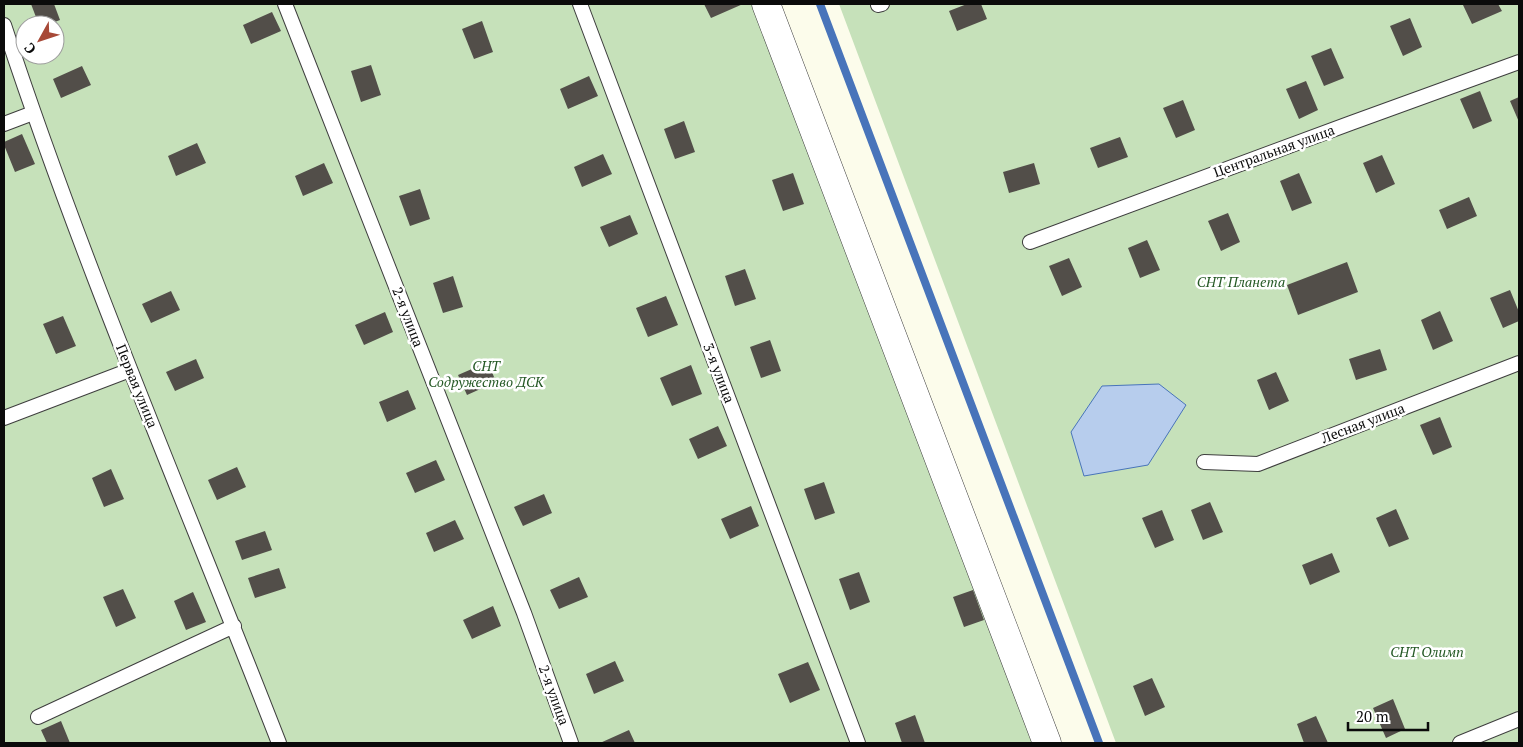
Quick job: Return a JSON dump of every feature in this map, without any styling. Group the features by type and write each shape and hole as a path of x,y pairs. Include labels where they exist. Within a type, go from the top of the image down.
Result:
{"street":[{"path":"766,4 1047,743"}],"lane":[{"name":"2-я улица","path":"286,4 524,613 571,743"},
{"name":"3-я улица","path":"580,4 858,743"},
{"name":"Первая улица","path":"4,25 33,113 130,370 234,626 279,743"},
{"name":"Центральная улица","path":"1030,242 1519,62"},
{"path":"4,124 33,113"},
{"name":"Лесная улица","path":"1204,462 1258,464 1519,362"},
{"path":"4,418 130,370"},
{"path":"38,717 234,626"},
{"path":"1460,743 1519,719"}],"green space":[{"name":"СНТ Содружество ДСК","path":"4,4 770,4 1058,743 4,743"},
{"name":"СНТ Планета","path":"839,4 1519,4 1519,743 1116,743"}],"water":[{"path":"1159,384 1186,405 1148,465 1084,476 1071,432 1102,386"}],"building":[{"path":"31,4 54,4 58,15 35,15"},
{"path":"704,4 743,4 711,18"},
{"path":"967,4 981,4 987,19 957,31 949,11"},
{"path":"1498,4 1502,11 1472,24 1463,5"},
{"path":"272,12 281,31 251,44 243,25"},
{"path":"1410,18 1422,47 1403,56 1390,26"},
{"path":"482,21 493,52 474,59 462,29"},
{"path":"1331,48 1344,78 1324,86 1311,56"},
{"path":"371,65 381,95 361,102 351,71"},
{"path":"82,66 91,85 61,98 53,79"},
{"path":"589,76 598,96 568,109 560,89"},
{"path":"1306,81 1318,110 1299,119 1286,89"},
{"path":"1480,91 1492,121 1473,129 1460,99"},
{"path":"1519,97 1519,122 1510,101"},
{"path":"1183,100 1195,130 1176,138 1163,108"},
{"path":"684,121 695,152 675,159 664,129"},
{"path":"22,134 35,164 15,172 4,142"},
{"path":"1120,137 1128,157 1098,168 1090,148"},
{"path":"197,143 206,163 176,176 168,156"},
{"path":"603,154 612,174 582,187 574,167"},
{"path":"1382,155 1395,184 1376,193 1363,163"},
{"path":"324,163 333,183 303,196 295,176"},
{"path":"1034,163 1040,184 1009,193 1003,172"},
{"path":"793,173 804,204 783,211 772,180"},
{"path":"1299,173 1312,203 1292,211 1280,181"},
{"path":"420,189 430,219 410,226 399,196"},
{"path":"1469,197 1477,216 1447,229 1439,210"},
{"path":"1228,213 1240,242 1221,251 1208,221"},
{"path":"630,215 638,234 609,247 600,227"},
{"path":"1147,240 1160,270 1140,278 1128,248"},
{"path":"1069,258 1082,287 1062,296 1049,266"},
{"path":"1347,262 1358,292 1298,315 1287,285"},
{"path":"745,269 756,299 735,306 725,276"},
{"path":"453,276 463,307 443,313 433,283"},
{"path":"1510,290 1519,312 1519,321 1503,328 1490,298"},
{"path":"171,291 180,310 151,323 142,304"},
{"path":"666,296 678,325 648,337 636,308"},
{"path":"1440,311 1453,341 1433,350 1421,320"},
{"path":"385,312 393,332 364,345 355,325"},
{"path":"63,316 76,346 56,354 43,324"},
{"path":"770,340 781,371 761,378 750,347"},
{"path":"1380,349 1387,370 1356,380 1349,359"},
{"path":"196,359 204,378 175,391 166,372"},
{"path":"488,362 496,382 467,395 458,375"},
{"path":"691,365 702,394 672,406 660,378"},
{"path":"1276,372 1289,401 1269,410 1257,380"},
{"path":"408,390 416,409 387,422 379,402"},
{"path":"1440,417 1452,447 1433,455 1420,425"},
{"path":"718,426 727,446 698,459 689,439"},
{"path":"436,460 445,480 415,493 406,473"},
{"path":"237,467 246,487 217,500 208,480"},
{"path":"111,469 124,499 104,507 92,478"},
{"path":"824,482 835,513 815,520 804,489"},
{"path":"544,494 552,513 523,526 514,507"},
{"path":"1210,502 1223,532 1203,540 1191,510"},
{"path":"751,506 759,526 730,539 721,519"},
{"path":"1396,509 1409,539 1389,547 1376,518"},
{"path":"1162,510 1174,540 1155,548 1142,518"},
{"path":"455,520 464,539 434,552 426,533"},
{"path":"265,531 272,550 242,560 235,541"},
{"path":"1332,553 1340,572 1310,585 1302,565"},
{"path":"279,568 286,588 255,598 248,578"},
{"path":"859,572 870,602 850,610 839,579"},
{"path":"579,577 588,597 559,609 550,590"},
{"path":"123,589 136,618 116,627 103,597"},
{"path":"973,590 984,620 964,627 953,597"},
{"path":"193,592 206,622 186,630 174,601"},
{"path":"493,606 501,626 472,639 463,620"},
{"path":"615,661 624,681 594,694 586,674"},
{"path":"808,662 820,690 790,703 778,674"},
{"path":"1152,678 1165,707 1145,716 1133,686"},
{"path":"1393,699 1405,729 1386,738 1373,708"},
{"path":"915,715 925,743 902,743 895,723"},
{"path":"1316,716 1328,743 1304,743 1297,724"},
{"path":"61,721 70,743 47,743 41,730"},
{"path":"629,730 635,743 600,743"}],"waterway":[{"path":"820,4 1099,743"}],"park label":[{"name":"СНТ Олимп","path":"1427,652"}]}
